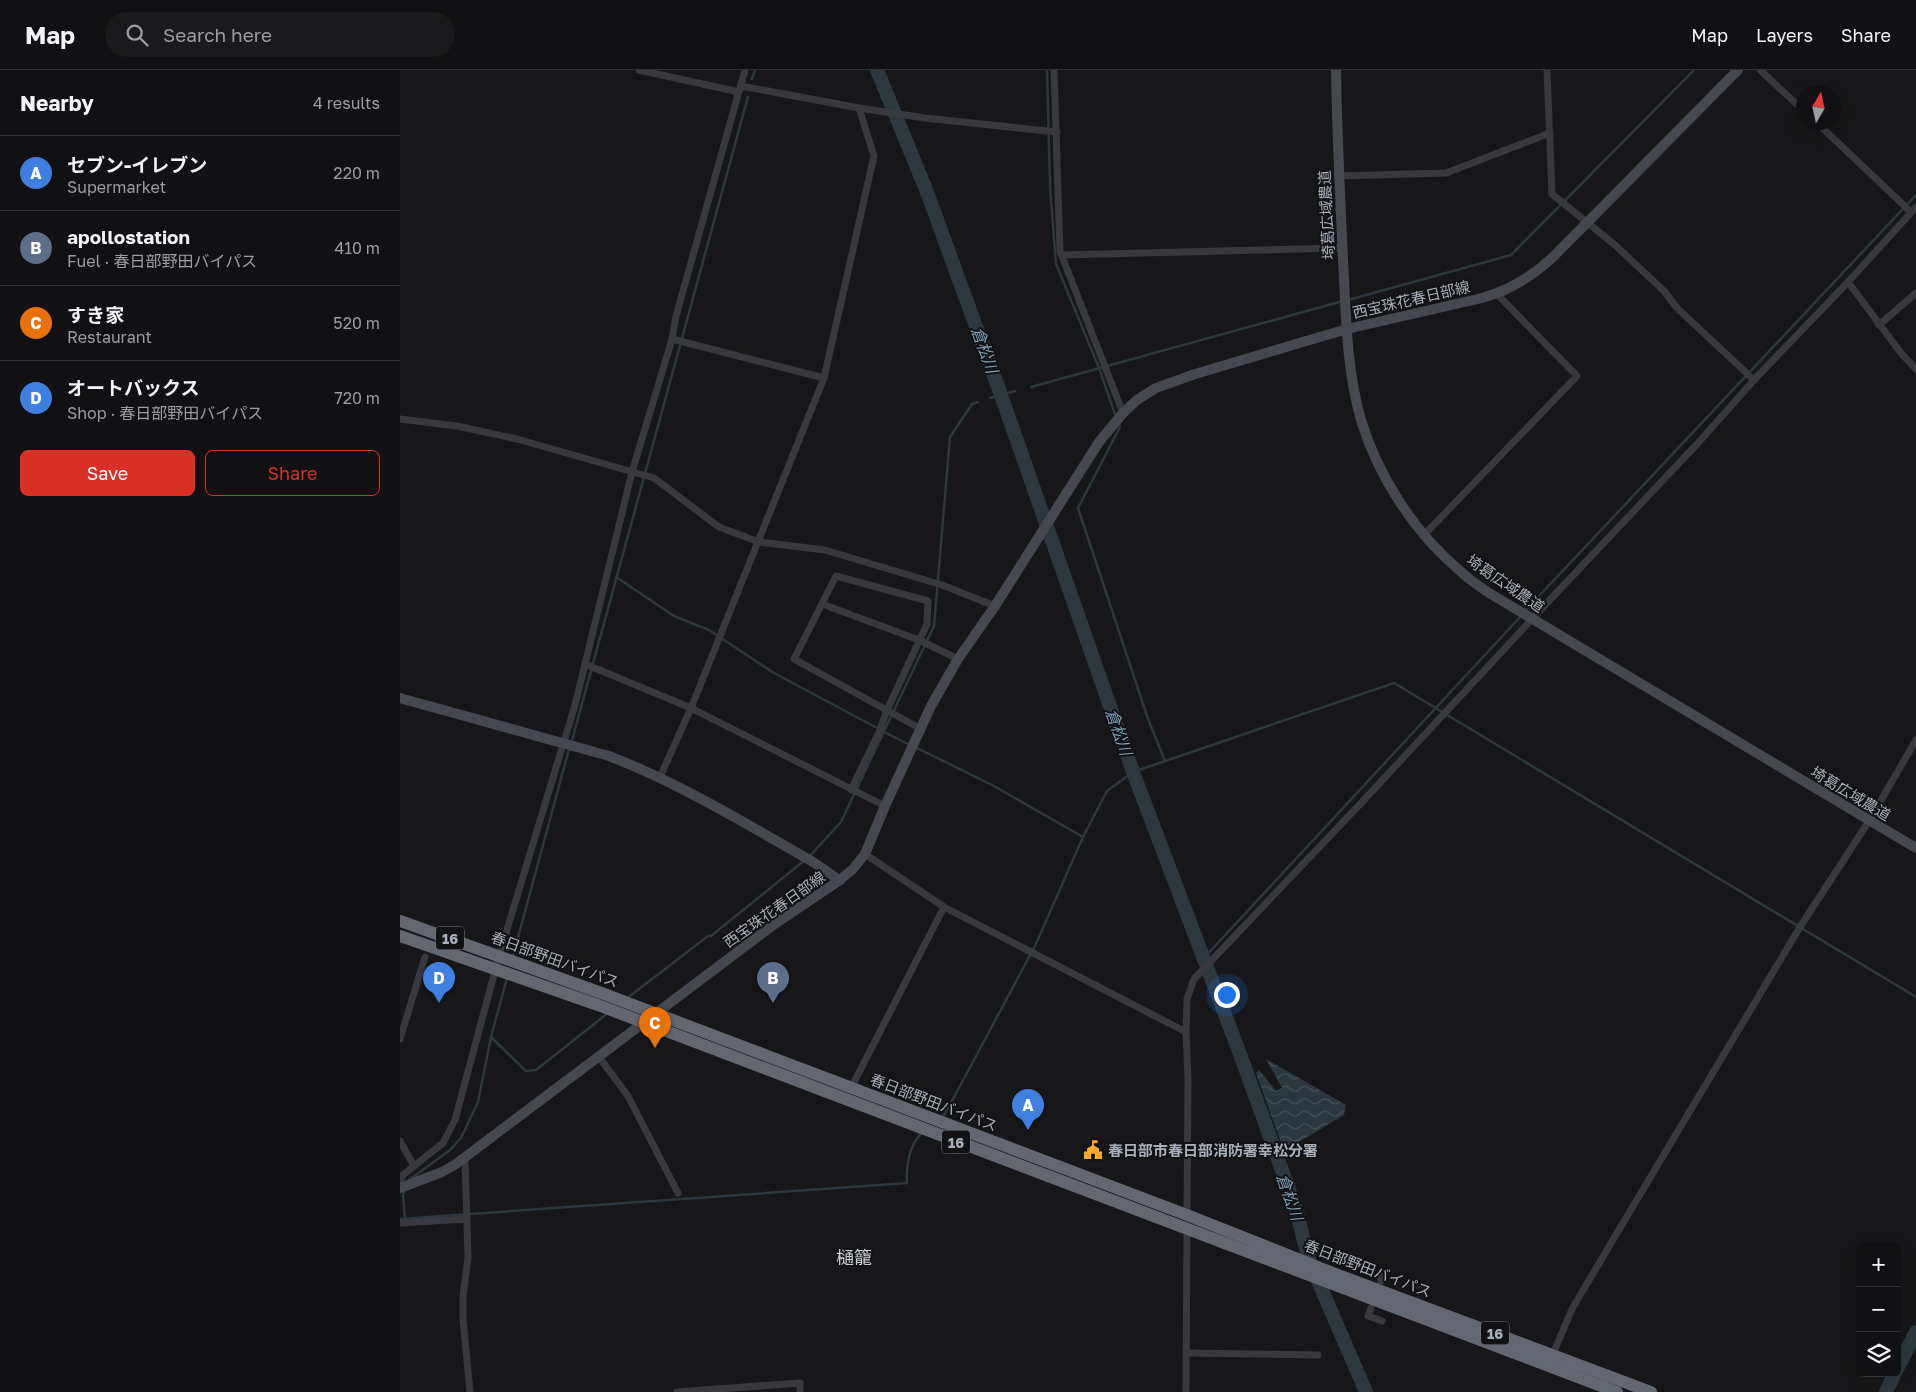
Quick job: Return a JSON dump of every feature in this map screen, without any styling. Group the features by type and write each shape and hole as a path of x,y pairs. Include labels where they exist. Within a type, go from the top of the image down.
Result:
{"highway":[{"name":"春日部野田バイパス","path":"400,921 656,1014 1187,1215 1338,1275 1651,1392"},
{"name":"春日部野田バイパス","path":"400,936 644,1023 1617,1392"}],"main road":[{"name":"埼葛広域農道","path":"1336,70 1338,176 1346,329 1354,389 1361,420 1382,471 1424,535 1458,570 1489,593 1916,848"},
{"name":"西宝珠花春日部線","path":"400,1186 412,1184 442,1172 465,1157 776,923 840,880 853,869 865,854 931,706 958,659 995,606 1099,442 1123,412 1137,400 1156,388 1195,374 1346,329 1497,294 1520,283 1539,270 1738,70"},
{"path":"400,698 609,756 660,777 810,860 840,880"}],"street":[{"path":"639,70 740,89 926,118 1055,132"},
{"path":"400,1186 403,1175 443,1143 455,1120 496,969 585,664 674,339 676,316 745,70"},
{"path":"1054,70 1055,132 1062,255 1123,412"},
{"path":"1547,70 1552,194 1615,246 1657,285 1677,308 1754,380"},
{"path":"1760,70 1796,104"},
{"path":"660,777 691,708 824,378 874,156 859,108"},
{"path":"1186,1392 1188,1079 1186,1032 1187,999 1194,979 1699,442 1754,380 1848,282 1914,209 1825,130"},
{"path":"1338,176 1446,173 1550,133"},
{"path":"1062,255 1342,248"},
{"path":"1848,282 1879,325 1916,369"},
{"path":"1879,325 1916,293"},
{"path":"1424,535 1577,376 1497,294"},
{"path":"674,339 824,378"},
{"path":"400,419 457,426 517,439 649,476 719,527 758,542 825,550 942,585 995,606"},
{"path":"851,790 880,730 887,710 927,624 928,602 836,576 794,659 887,710 921,729"},
{"path":"822,604 919,640 958,659"},
{"path":"585,664 691,708 885,806"},
{"path":"1553,1354 1572,1309 1798,930 1869,821 1916,740"},
{"path":"865,854 944,906 1186,1032"},
{"path":"851,1088 944,906"},
{"path":"400,1039 425,957"},
{"path":"599,1057 628,1096 678,1193"},
{"path":"400,1141 414,1166"},
{"path":"465,1157 468,1257 462,1297 462,1319 470,1392"},
{"path":"400,1223 467,1219"},
{"path":"1371,1308 1368,1316 1382,1320"},
{"path":"1187,1353 1318,1355"},
{"path":"677,1392 800,1383 800,1392"}],"water":[{"path":"1266,1059 1346,1105 1344,1115 1284,1151 1256,1073 1259,1070 1276,1091 1282,1088"}],"waterway":[{"path":"752,79 755,70"},
{"name":"倉松川","path":"877,70 927,192 1001,395 1133,772 1240,1054 1295,1206 1309,1260 1366,1392"},
{"path":"1047,70 1050,187 1056,264 1099,368 1116,417"},
{"path":"1348,300 1511,255 1694,70"},
{"path":"571,744 748,97"},
{"path":"1525,611 1916,195"},
{"path":"1031,387 1343,301"},
{"name":"倉松川","path":"990,398 1015,391"},
{"path":"809,857 841,822 934,626 950,437 972,404 978,402"},
{"path":"1119,424 1120,427 1078,508 1148,719 1165,761"},
{"path":"616,577 674,616 709,630 774,673 879,729"},
{"path":"1203,959 1522,615"},
{"path":"941,1117 945,1114 1035,946 1083,837 1107,791 1133,772 1394,683 1916,997"},
{"path":"884,732 910,745"},
{"path":"915,747 992,785 1083,837"},
{"path":"513,956 569,749"},
{"path":"626,999 708,936 711,936 805,860"},
{"path":"409,1180 450,1150 461,1138 478,1102 491,1037 507,978"},
{"path":"491,1037 526,1071 536,1070 608,1013"},
{"path":"400,1219 907,1183 907,1170 911,1149 922,1133"},
{"path":"405,1190 403,1195 405,1219"},
{"path":"1901,1361 1916,1332"},
{"path":"1886,1392 1893,1377"}],"place":[{"name":"オートバックス","path":"439,1003"},
{"name":"apollostation","path":"773,1003"},
{"name":"すき家","path":"655,1048"},
{"name":"セブン-イレブン","path":"1028,1130"},
{"name":"春日部市春日部消防署幸松分署","path":"1093,1150"}],"district":[{"name":"樋籠","path":"854,1257"}]}
